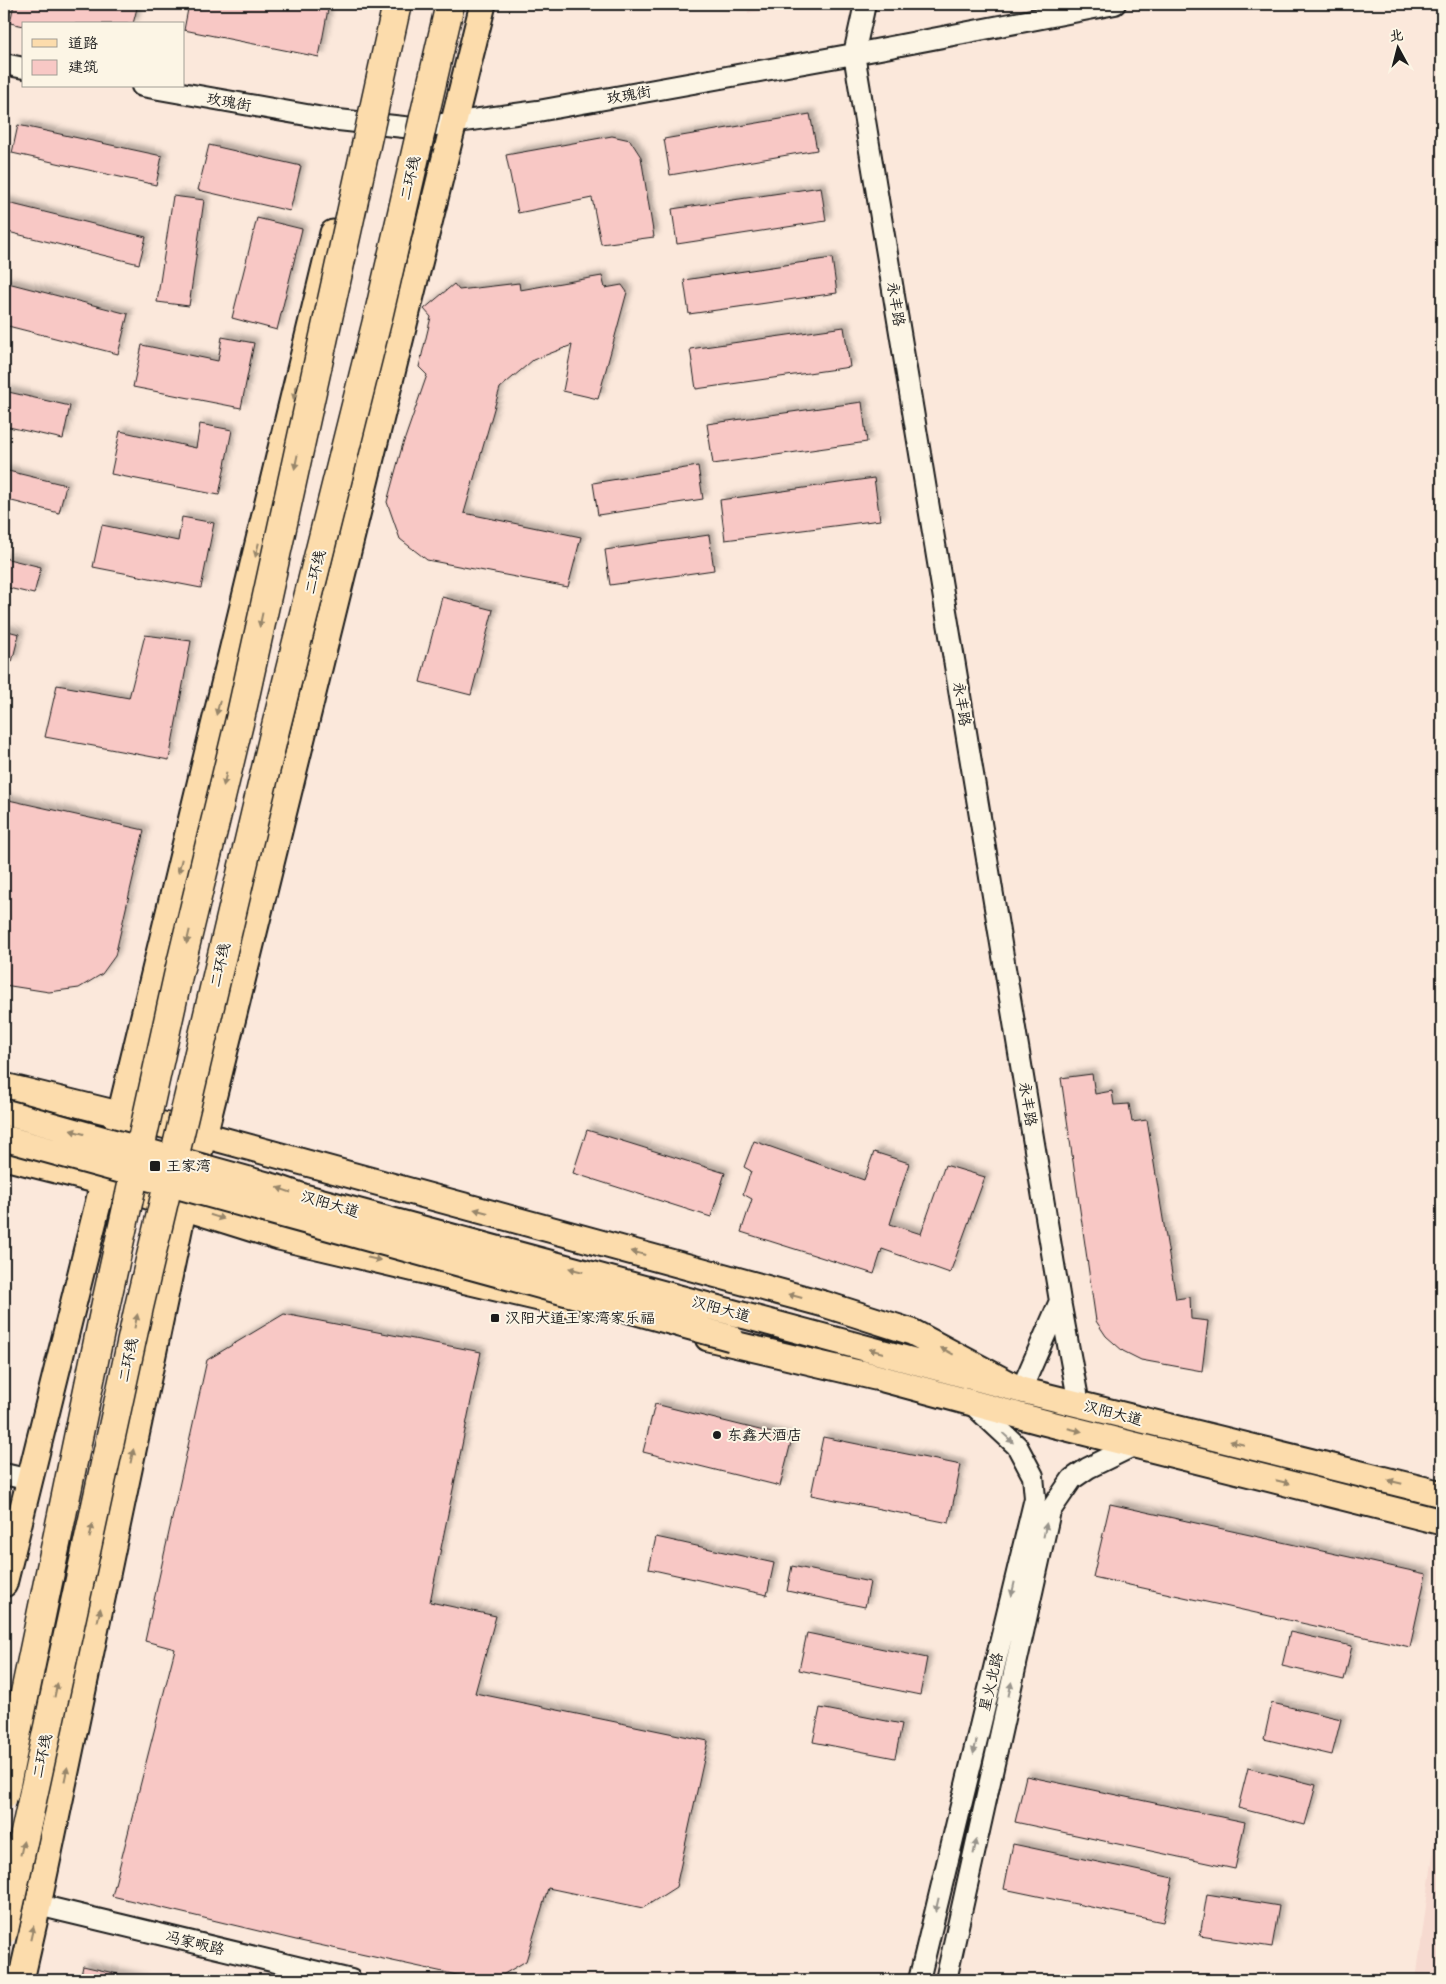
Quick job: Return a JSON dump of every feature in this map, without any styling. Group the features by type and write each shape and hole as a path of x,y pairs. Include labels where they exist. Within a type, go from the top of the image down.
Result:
{"highway":[{"name":"二环线","path":"4,1794 106,1303 178,976 240,719 397,4"},
{"name":"二环线","path":"4,1930 139,1308 275,730 379,313 450,4"}],"main road":[{"path":"4,1584 120,1114 360,122 385,4"},
{"path":"21,1980 184,1206 204,1135 483,4"},
{"path":"4,1086 204,1135 832,1307 912,1332 1021,1390"},
{"name":"汉阳大道","path":"4,1112 278,1188 304,1197 1021,1390 1442,1494"},
{"name":"汉阳大道","path":"4,1138 972,1404 1442,1522"},
{"name":"汉阳大道","path":"4,1157 103,1182 279,1237 876,1377"}],"street":[{"name":"永丰路","path":"865,4 854,54 1060,1301 1080,1404"},
{"name":"玫瑰街","path":"153,88 329,119 413,128 538,111 854,54 1115,4"},
{"path":"4,64 22,68"},
{"path":"1021,1390 1060,1301"},
{"name":"星火北路","path":"919,1980 1035,1498 1033,1476 1017,1446 972,1404"},
{"name":"星火北路","path":"946,1980 1050,1511 1072,1478 1135,1445"},
{"path":"4,1474 30,1480"},
{"name":"冯家畈路","path":"38,1904 68,1913 351,1980"}],"shaded area":[{"path":"747,4 800,4 748,13"},
{"path":"1442,1788 1442,1980 1416,1980"}],"building":[{"path":"14,4 138,4 134,22 22,22 22,26 10,23"},
{"path":"189,4 329,4 319,57 185,30"},
{"path":"810,114 817,150 670,175 664,139"},
{"path":"18,125 162,156 156,185 12,153"},
{"path":"612,136 630,140 641,157 654,237 601,244 592,198 518,213 506,155"},
{"path":"209,145 301,166 290,211 198,190"},
{"path":"821,187 826,221 677,244 672,209"},
{"path":"173,196 204,200 189,306 157,302"},
{"path":"4,202 146,237 139,264 4,231"},
{"path":"257,218 302,229 277,330 232,318"},
{"path":"832,258 837,293 689,314 684,280"},
{"path":"602,276 605,288 622,285 627,292 598,399 563,391 572,345 533,360 500,388 464,513 581,537 568,587 427,560 400,539 387,502 402,447 427,375 419,367 431,317 424,309 454,284 459,290 519,283 520,290"},
{"path":"4,282 128,314 118,354 4,325"},
{"path":"844,327 850,367 696,389 690,349"},
{"path":"222,337 254,343 241,408 133,387 142,345 218,361"},
{"path":"4,391 70,406 63,439 4,426"},
{"path":"862,402 867,442 713,464 707,424"},
{"path":"200,424 232,430 219,495 111,474 120,431 196,448"},
{"path":"698,466 703,499 598,515 593,483"},
{"path":"4,470 66,485 59,513 4,499"},
{"path":"874,478 880,520 725,540 720,500"},
{"path":"182,517 214,523 201,588 93,567 102,525 178,541"},
{"path":"709,535 714,570 610,585 605,550"},
{"path":"4,558 41,567 34,594 4,587"},
{"path":"442,597 493,610 471,695 420,682"},
{"path":"4,630 19,634 12,662 4,659"},
{"path":"145,635 191,641 169,760 45,737 57,685 129,698"},
{"path":"4,799 144,830 115,956 102,974 79,988 49,992 4,985"},
{"path":"1092,1074 1095,1094 1112,1091 1114,1105 1129,1104 1132,1122 1147,1120 1176,1299 1190,1297 1191,1319 1208,1321 1202,1371 1141,1360 1123,1351 1106,1336 1096,1321 1061,1078"},
{"path":"587,1130 725,1173 711,1217 573,1173"},
{"path":"754,1141 864,1180 874,1152 909,1163 890,1224 921,1234 945,1165 985,1177 950,1273 882,1249 874,1274 741,1232 752,1199 743,1194 751,1171 744,1167"},
{"path":"284,1314 481,1352 430,1602 496,1616 475,1693 708,1741 676,1887 643,1908 548,1888 526,1961 494,1980 480,1980 296,1940 112,1896 175,1649 145,1641 207,1360"},
{"path":"1442,1374 1442,1418 1435,1417"},
{"path":"655,1404 792,1438 780,1486 643,1452"},
{"path":"823,1437 961,1465 949,1523 811,1495"},
{"path":"1110,1504 1426,1574 1410,1647 1093,1577"},
{"path":"656,1537 774,1563 767,1595 649,1569"},
{"path":"792,1566 870,1582 865,1607 787,1591"},
{"path":"1290,1632 1352,1646 1344,1680 1282,1666"},
{"path":"807,1633 927,1658 920,1695 799,1670"},
{"path":"1272,1703 1341,1719 1332,1755 1264,1739"},
{"path":"820,1708 902,1724 895,1758 813,1742"},
{"path":"1248,1768 1316,1785 1305,1825 1238,1808"},
{"path":"1026,1776 1245,1822 1235,1869 1015,1822"},
{"path":"1013,1844 1173,1878 1163,1922 1004,1889"},
{"path":"1207,1894 1279,1906 1272,1947 1200,1936"},
{"path":"83,1966 144,1980 80,1980"}],"place":[{"name":"王家湾","path":"155,1166"},
{"name":"汉阳大道王家湾家乐福","path":"495,1318"},
{"name":"东鑫大酒店","path":"717,1435"}]}
